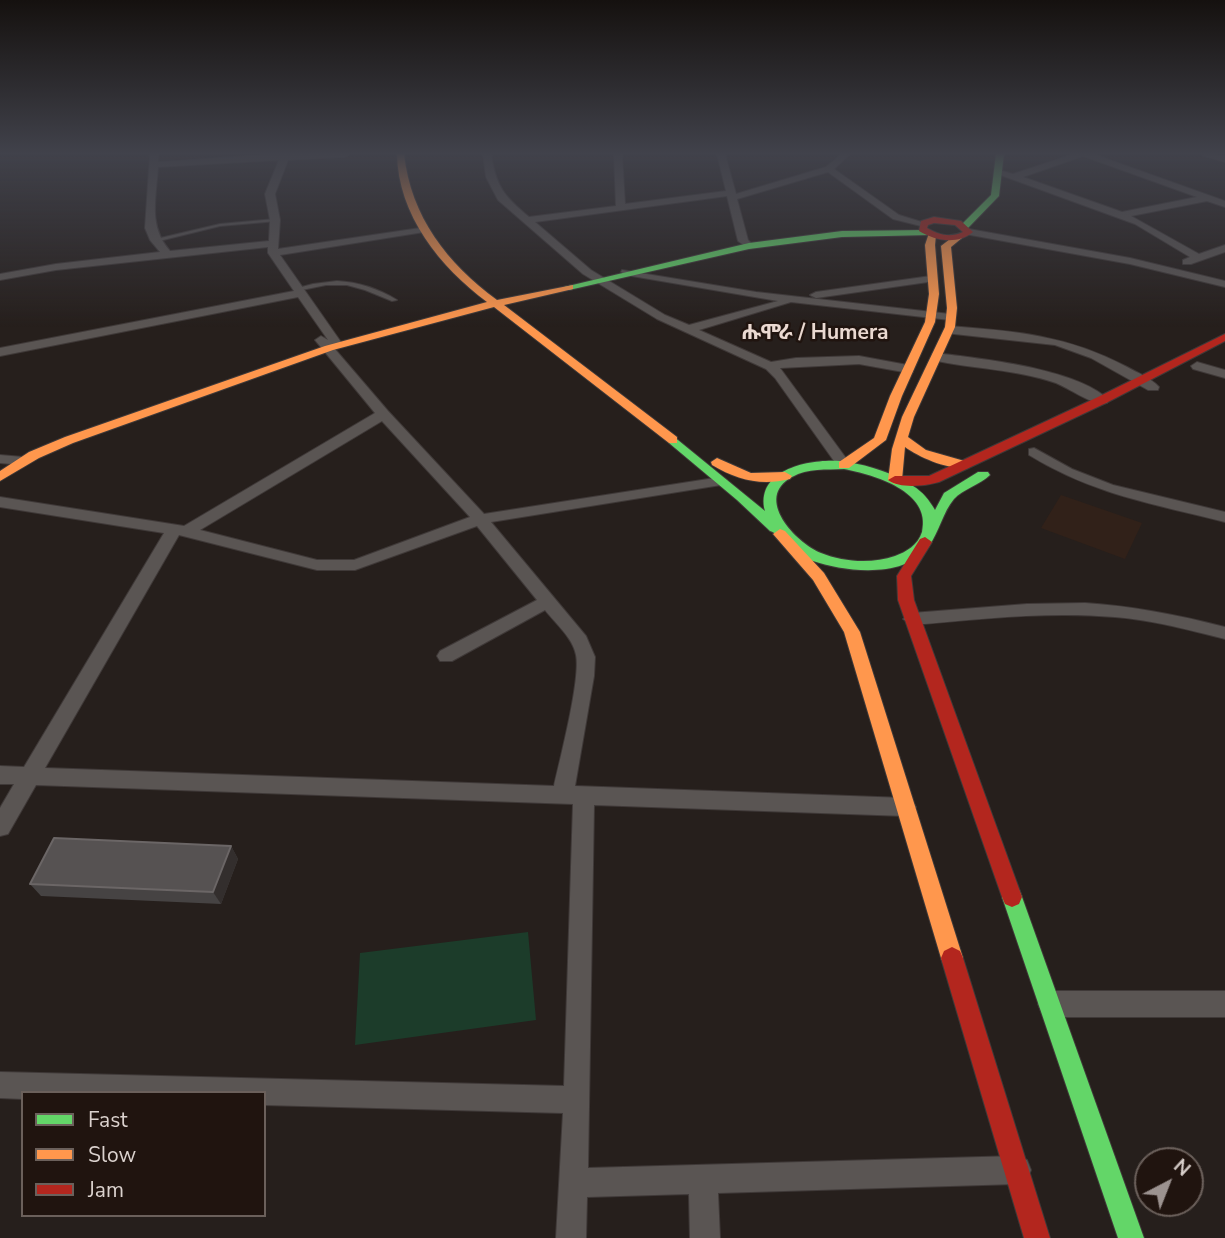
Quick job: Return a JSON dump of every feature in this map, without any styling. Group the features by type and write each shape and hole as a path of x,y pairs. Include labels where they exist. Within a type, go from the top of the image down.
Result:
{"street":[{"path":"151,212 150,224 155,240 167,254"},
{"path":"273,212 273,248 329,343 383,414 480,519 571,627 586,657 574,795 578,1100 571,1238"},
{"path":"420,212 424,229 439,252 461,276 498,298 606,381 740,476 768,480 812,467 844,465 876,472 914,492 923,503 929,515 927,537 902,559 886,564 858,565 812,555 777,531 766,509 774,486 785,476"},
{"path":"428,212 449,244 498,298"},
{"path":"515,212 592,276 638,304 770,366 780,375 844,465"},
{"path":"525,221 599,212"},
{"path":"736,212 746,243"},
{"path":"844,465 880,440 932,314 934,295 930,245 925,230 889,212"},
{"path":"925,230 934,220 948,220 962,212"},
{"path":"895,480 895,459 902,438 917,396 950,323 951,295 946,246 981,212"},
{"path":"1114,212 1198,258"},
{"path":"1123,215 1139,212"},
{"path":"948,220 963,232"},
{"path":"0,277 56,267 167,254 273,248 424,229"},
{"path":"0,477 8,461 329,343 592,276 746,243 826,230 963,232 1088,251 1171,269 1225,285"},
{"path":"143,243 155,240"},
{"path":"592,276 626,272 746,243"},
{"path":"56,267 130,247"},
{"path":"1171,269 1225,248"},
{"path":"626,272 756,295 932,314 950,323 1059,342 1090,354 1146,383"},
{"path":"688,329 795,299 867,286 931,279"},
{"path":"0,352 144,326 298,291"},
{"path":"1223,518 1108,488 1067,472 1040,448 1225,337"},
{"path":"895,480 924,482 1102,400 1197,366 1225,352"},
{"path":"936,357 1039,372 1071,383 1102,400"},
{"path":"770,366 796,362 859,360 909,369"},
{"path":"1197,366 1225,374"},
{"path":"606,381 777,531 819,577 852,632 1037,1238"},
{"path":"0,827 28,776 180,530 383,414"},
{"path":"902,438 907,445 927,456 963,466"},
{"path":"993,470 954,489 939,508 927,537 904,576 906,600 1051,1004 1130,1238"},
{"path":"0,502 180,530 334,567 372,559 480,519 722,481"},
{"path":"446,656 549,601"},
{"path":"912,619 1070,610 1100,611 1140,614 1225,633"},
{"path":"0,775 905,807"},
{"path":"1051,1004 1225,1004"},
{"path":"0,1085 231,1091"},
{"path":"266,1092 578,1100"},
{"path":"574,1183 1017,1170"},
{"path":"703,1179 705,1238"}],"lane":[{"path":"155,240 210,226 275,220"},
{"path":"298,291 333,282 352,282 394,300"}],"shaded area":[{"path":"1061,495 1142,523 1125,559 1041,528"}],"green space":[{"path":"528,932 536,1020 355,1045 360,953"}],"building":[{"path":"54,838 231,846 213,892 30,884"}],"traffic: fast":[{"path":"965,226 979,212"},
{"path":"569,287 749,246 842,234 927,233"},
{"path":"673,440 775,528"},
{"path":"844,465 898,482 922,500 928,511 930,524 927,537 920,548 890,563 852,565 814,556 787,537 779,527 770,506 773,488 779,480 806,468 844,465"},
{"path":"930,532 949,496 983,475"},
{"path":"1012,897 1131,1238"}],"traffic: slow":[{"path":"415,212 439,252 459,274 673,440"},
{"path":"844,465 880,440 896,396 930,322 934,294 930,245 932,235"},
{"path":"895,480 898,449 908,417 950,327 952,308 946,246 957,238"},
{"path":"0,477 34,455 69,440 329,348 454,313 569,287"},
{"path":"902,438 921,453 963,465"},
{"path":"717,462 750,476 785,476"},
{"path":"780,534 819,577 852,632 952,958"}],"traffic: jam":[{"path":"934,220 958,223 969,232 945,238 922,229 924,223 934,220"},
{"path":"895,480 924,482 934,479 1102,400 1225,337"},
{"path":"925,542 904,576 906,600 1012,897"},
{"path":"952,958 1037,1238"}],"district":[{"name":"ሑሞራ / Humera","path":"815,334"}]}
